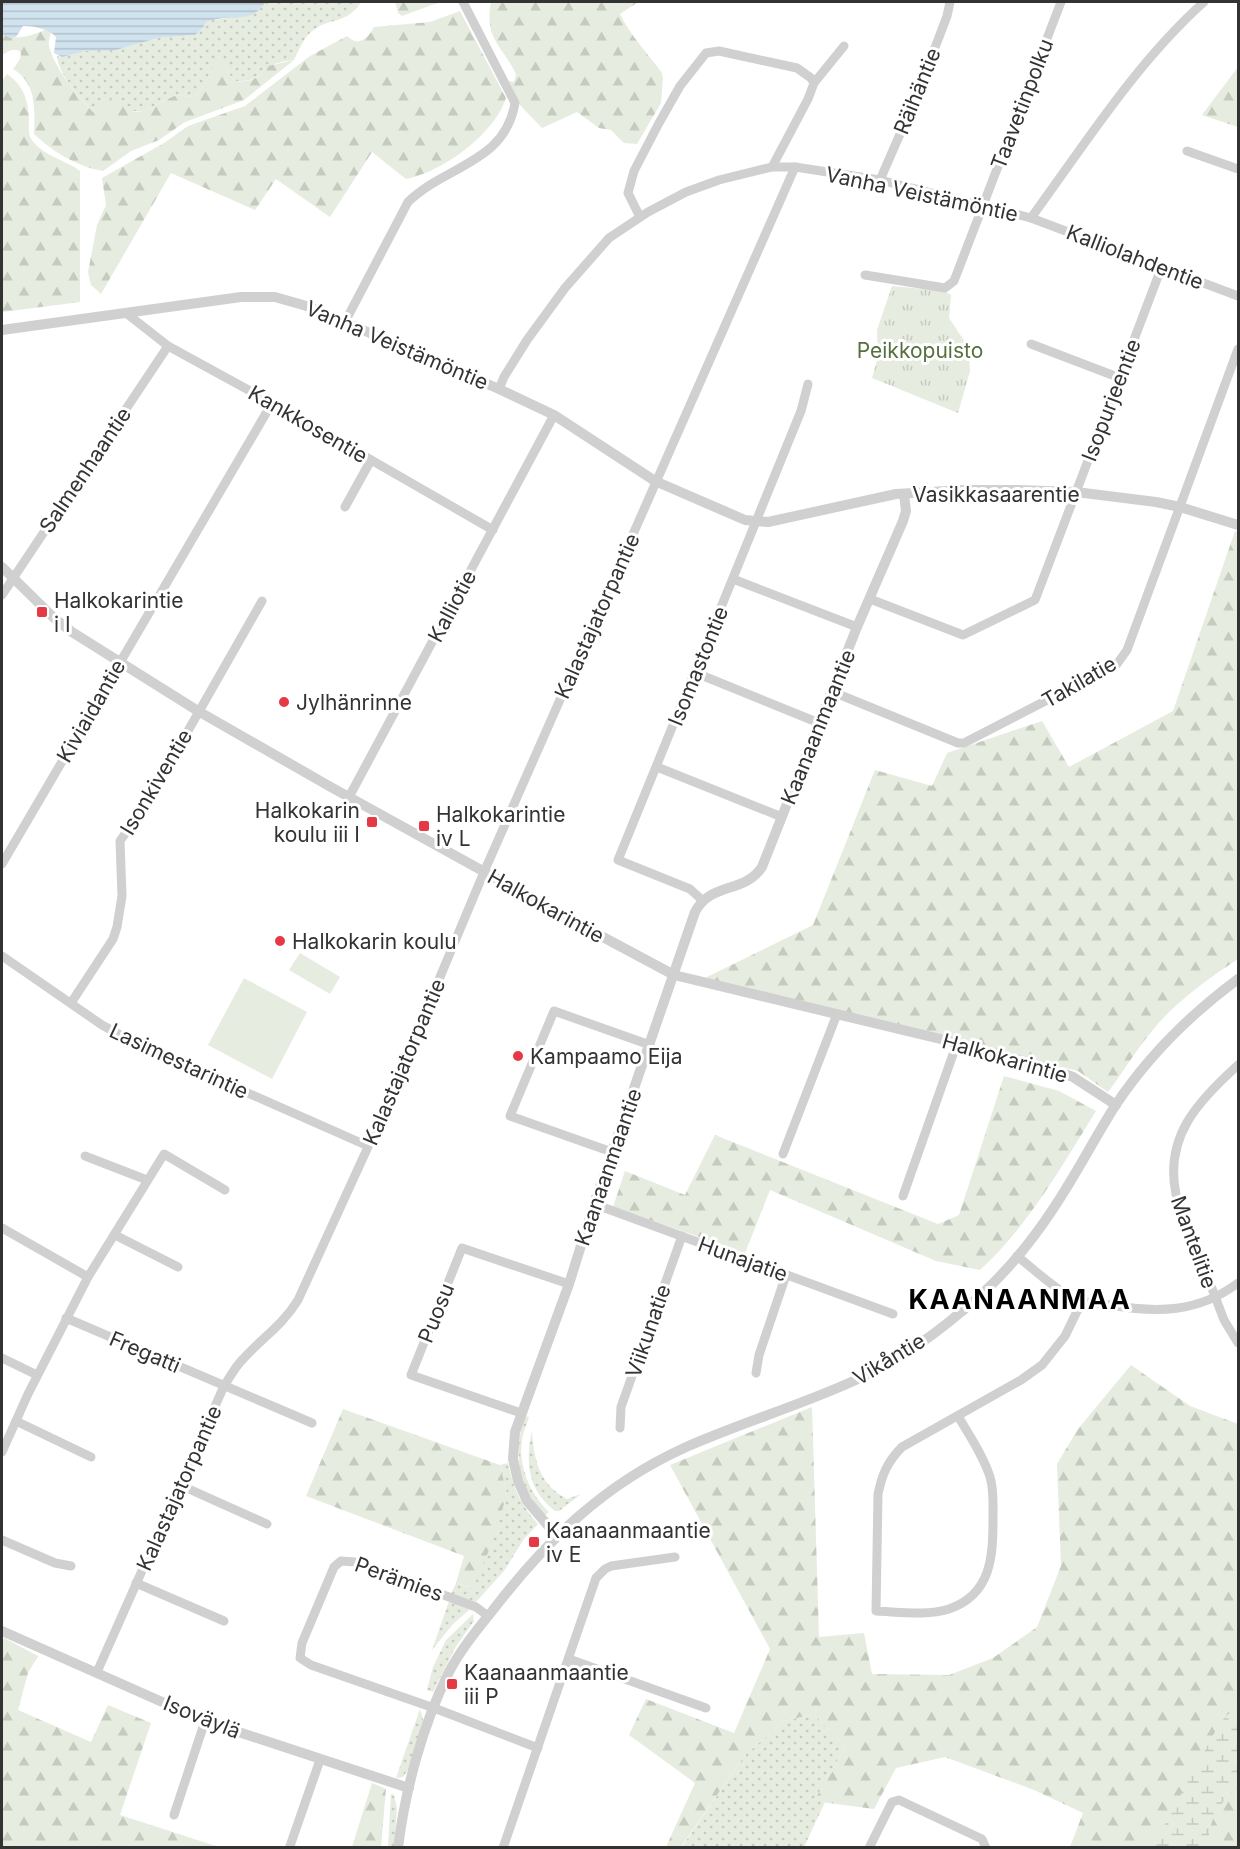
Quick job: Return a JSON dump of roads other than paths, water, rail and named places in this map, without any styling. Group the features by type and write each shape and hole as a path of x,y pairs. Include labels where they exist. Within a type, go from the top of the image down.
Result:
{"street":[{"path":"345,322 408,202 419,191 500,141 512,120 515,104 464,2"},
{"name":"Räihäntie","path":"880,180 917,95 947,16 950,2"},
{"name":"Taavetinpolku","path":"865,275 945,288 954,281 1061,2"},
{"name":"Vanha Veistämöntie","path":"2,330 241,297 275,297 310,307 499,389 504,376 527,340 565,288 609,238 640,217 686,192 720,180 772,167 795,167 880,180 1031,218 1140,71 1173,32 1204,2"},
{"path":"772,167 814,83 844,46"},
{"path":"640,217 628,193 633,171 680,86 706,53 720,51 797,68 814,83"},
{"path":"1187,151 1239,169"},
{"name":"Kalastajatorpantie","path":"97,1672 224,1386 235,1368 284,1321 298,1300 368,1146 484,872 795,167"},
{"name":"Kalliolahdentie","path":"1031,218 1239,296"},
{"name":"Isopurjeentie","path":"870,599 963,635 1031,603 1038,596 1162,266"},
{"name":"Kankkosentie","path":"126,313 168,346 494,530"},
{"path":"1031,344 1120,378"},
{"name":"Salmenhaantie","path":"2,595 168,346"},
{"name":"Takilatie","path":"833,692 958,743 969,740 1117,664 1126,650 1239,349"},
{"name":"Isomastontie","path":"702,900 690,889 618,860 696,673 754,521 801,411 808,384"},
{"name":"Vasikkasaarentie","path":"499,389 554,415 618,454 655,481 740,519 768,522 877,498 964,490 1076,492 1145,500 1180,507 1239,525"},
{"name":"Kiviaidantie","path":"2,864 272,403"},
{"name":"Kalliotie","path":"350,797 554,415"},
{"path":"345,507 371,460"},
{"name":"Kaanaanmaantie","path":"556,1535 527,1501 518,1481 513,1449 521,1413 568,1284 694,912 702,900 709,895 745,882 756,875 762,867 857,627 903,521 906,511 904,494"},
{"name":"Halkokarintie","path":"2,567 63,625 198,711 484,872 674,975 957,1043 1063,1073 1116,1105"},
{"path":"733,579 857,627"},
{"name":"Isonkiventie","path":"71,1003 113,939 117,927 122,896 120,842 148,801 262,602"},
{"path":"696,673 819,723"},
{"path":"657,767 782,817"},
{"name":"Lasimestarintie","path":"2,956 102,1025 136,1044 368,1146"},
{"name":"Vikåntie","path":"556,1535 613,1489 681,1449 816,1397 873,1372 962,1312 1017,1256 1054,1208 1116,1105 1162,1046 1212,999 1239,979"},
{"path":"612,1152 510,1116 554,1011 650,1045"},
{"path":"783,1154 837,1014"},
{"path":"903,1196 957,1043"},
{"name":"Mantelitie","path":"1239,1065 1192,1114 1176,1144 1172,1165 1176,1194 1224,1320 1239,1343"},
{"path":"2,1452 37,1375 88,1277 164,1154 225,1190"},
{"path":"85,1156 147,1180"},
{"name":"Hunajatie","path":"594,1204 892,1314"},
{"path":"2,1228 88,1277"},
{"path":"115,1235 178,1267"},
{"name":"Viikunatie","path":"620,1428 621,1407 682,1236"},
{"name":"Puosu","path":"521,1413 411,1375 462,1248 568,1284"},
{"path":"1017,1256 1065,1293 1082,1300 1127,1308 1162,1311 1183,1308 1215,1297 1239,1283"},
{"path":"756,1373 759,1355 786,1275"},
{"path":"958,1416 983,1461 992,1485 993,1553 988,1573 972,1594 951,1608 926,1612 876,1611 878,1494 881,1476 888,1463 902,1447 1021,1380 1042,1365 1065,1336 1082,1300"},
{"name":"Fregatti","path":"66,1318 312,1423"},
{"path":"2,1358 37,1375"},
{"path":"16,1421 91,1457"},
{"path":"180,1485 267,1524"},
{"path":"398,1848 409,1788 434,1708 456,1660 518,1578 556,1535"},
{"path":"2,1540 56,1563 71,1566"},
{"path":"502,1848 599,1574 605,1569 620,1564 675,1557"},
{"name":"Perämies","path":"434,1708 311,1665 300,1658 302,1643 334,1567 340,1561 354,1562 476,1607 488,1616"},
{"path":"136,1583 224,1621"},
{"name":"Isoväylä","path":"2,1631 205,1721 409,1788"},
{"path":"569,1659 706,1708"},
{"path":"434,1708 538,1748"},
{"path":"174,1815 205,1721"},
{"path":"290,1846 320,1760"},
{"path":"869,1848 892,1802 896,1800 982,1839 986,1848"}],"water":[{"path":"2,2 266,2 253,14 206,22 195,35 158,38 116,50 85,51 62,57 54,53 56,37 46,30 23,26 16,37 10,38 2,34"}],"place":[{"name":"Halkokarintie i I","path":"42,612"},
{"name":"Jylhänrinne","path":"284,702"},
{"name":"Halkokarin koulu iii I","path":"372,822"},
{"name":"Halkokarintie iv L","path":"424,826"},
{"name":"Halkokarin koulu","path":"280,941"},
{"name":"Kampaamo Eija","path":"518,1056"},
{"name":"Kaanaanmaantie iv E","path":"534,1542"},
{"name":"Kaanaanmaantie iii P","path":"452,1684"}],"district":[{"name":"KAANAANMAA","path":"1020,1299"}],"park label":[{"name":"Peikkopuisto","path":"920,350"}]}
